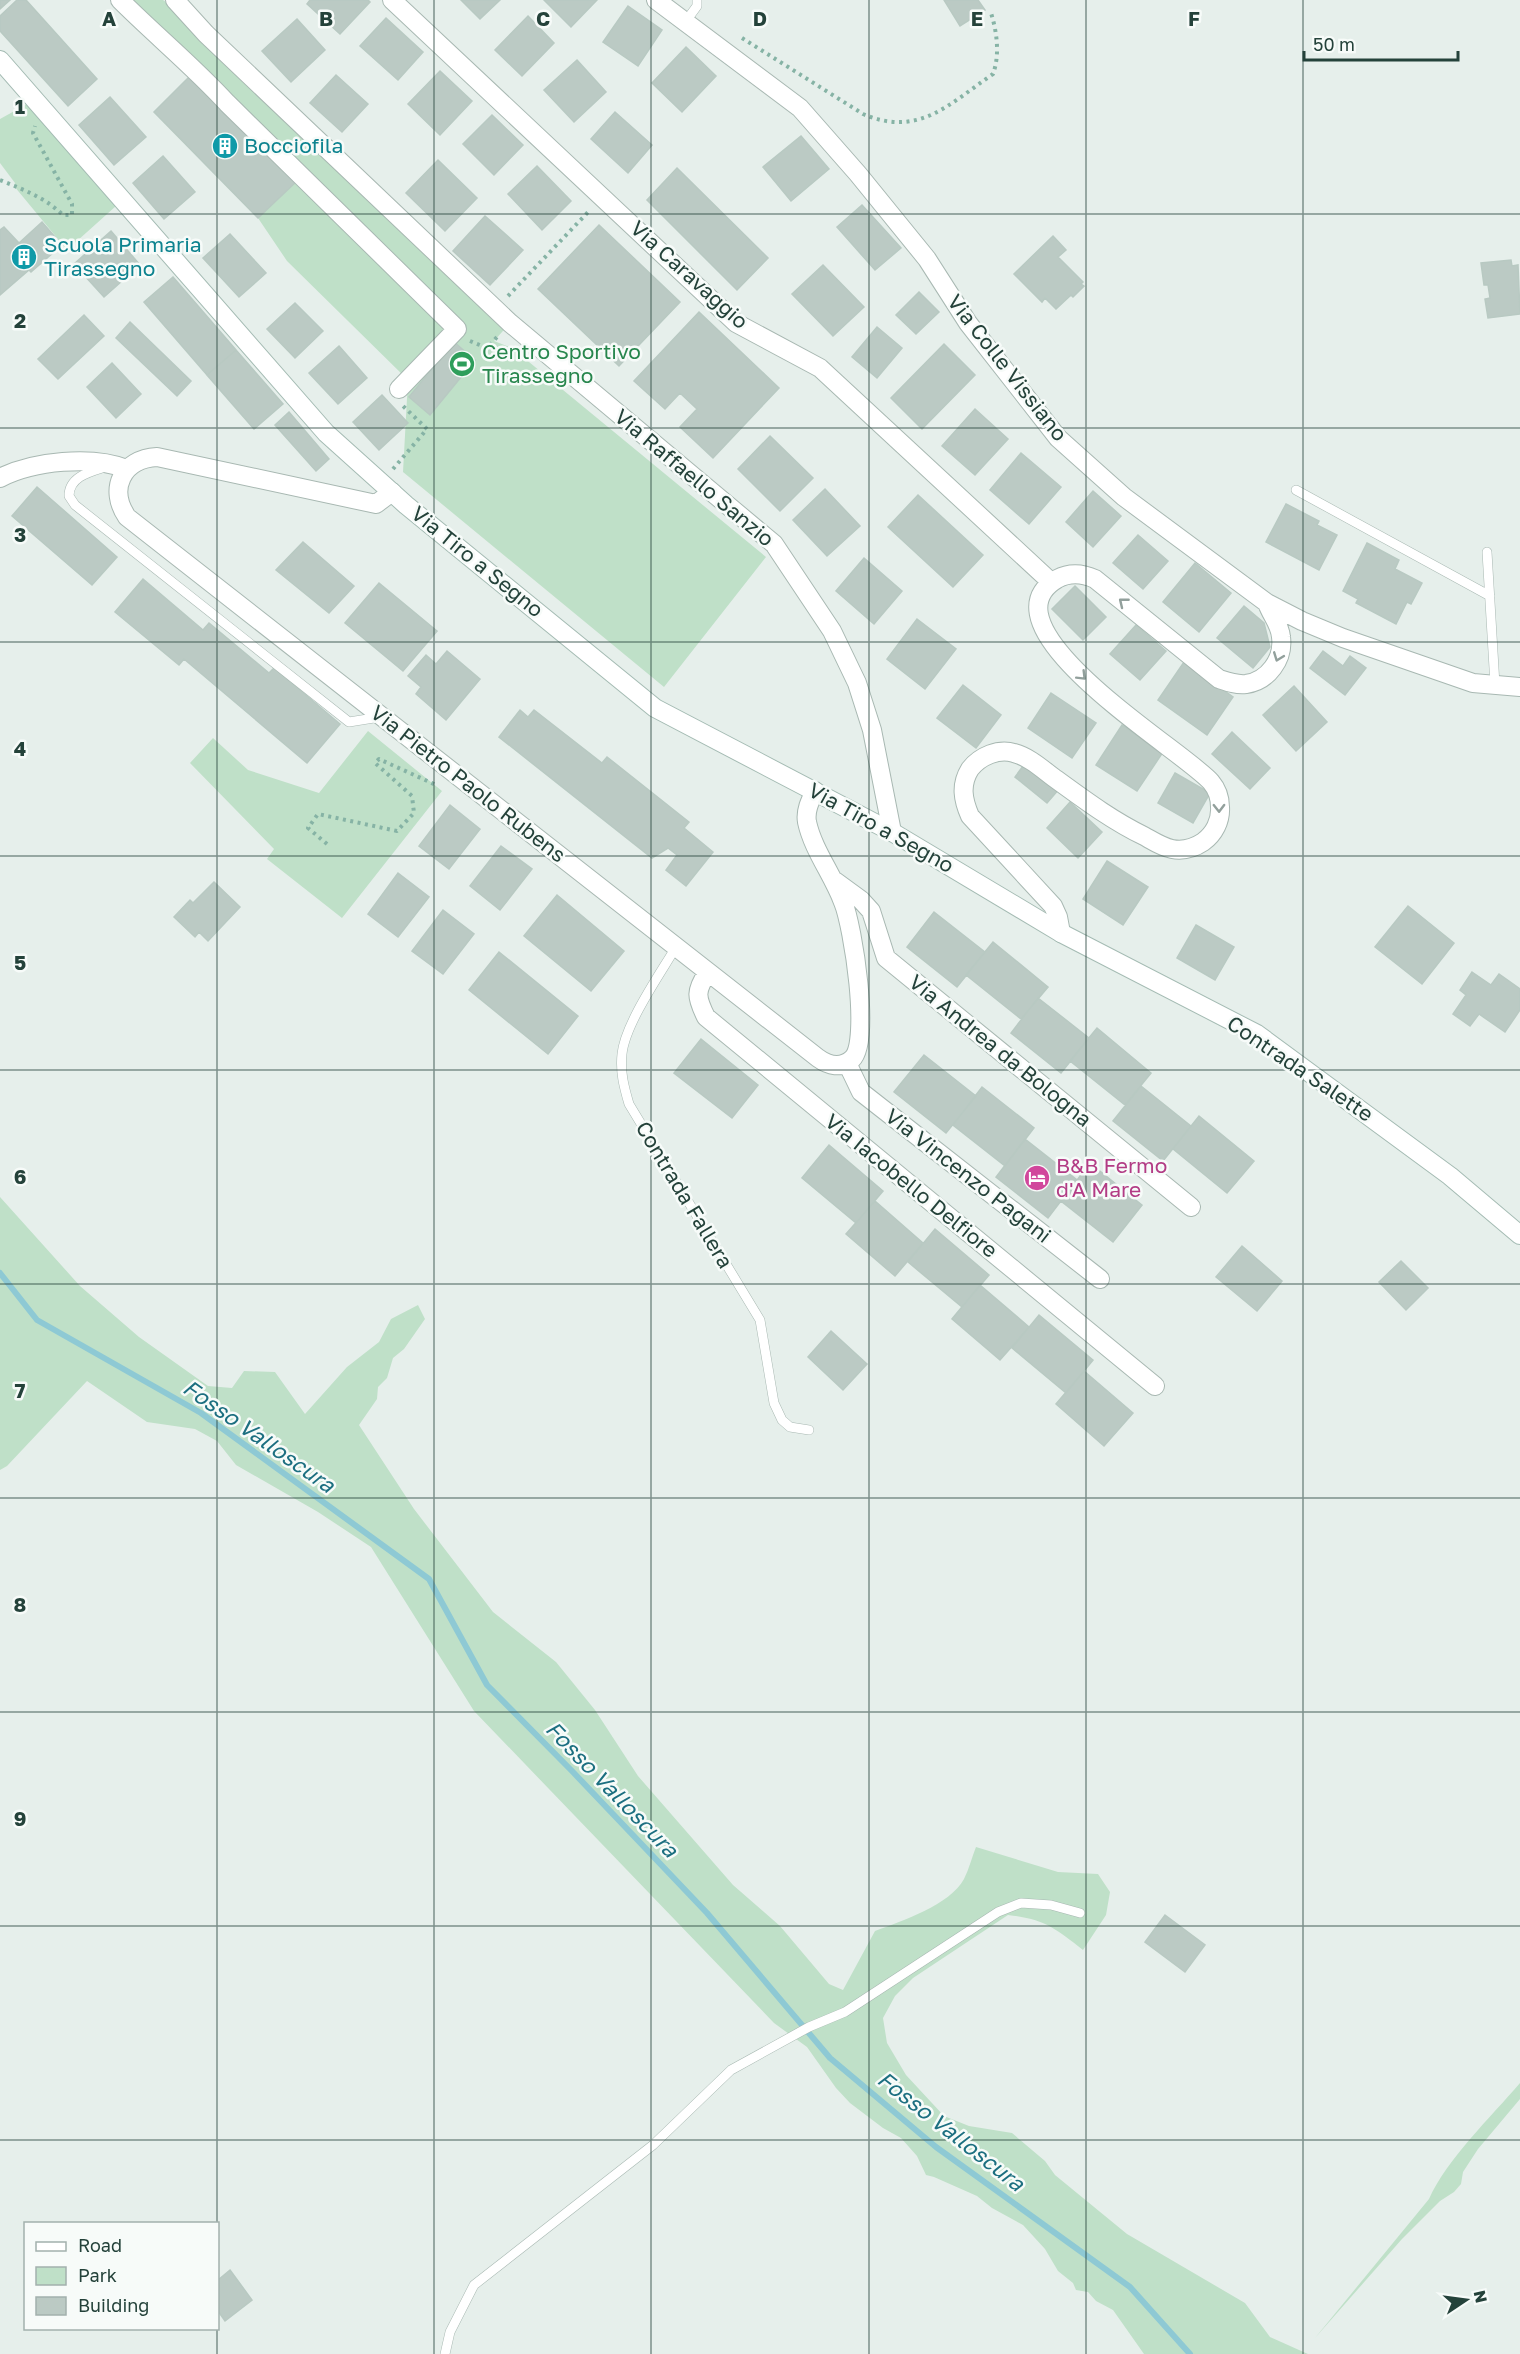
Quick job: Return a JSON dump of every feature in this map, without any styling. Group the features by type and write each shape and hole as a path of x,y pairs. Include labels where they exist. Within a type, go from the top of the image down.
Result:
{"street":[{"path":"120,0 177,56 196,70 457,328 399,389"},
{"name":"Via Raffaello Sanzio","path":"175,0 206,34 510,323 774,544 832,631 857,683 872,730 892,832"},
{"name":"Via Caravaggio","path":"392,0 736,323 820,369 1051,582"},
{"name":"Via Colle Vissiano","path":"656,0 800,108 858,174 927,259 968,323 1058,438 1124,496 1267,603 1302,621 1343,638 1473,683 1520,687"},
{"name":"Via Tiro a Segno","path":"0,60 326,433 655,708 892,832 1061,933"},
{"path":"0,478 39,465 101,461 120,466 157,457 376,504 389,484"},
{"name":"Via Pietro Paolo Rubens","path":"120,466 122,476 118,493 122,510 128,517 822,1061 834,1065 847,1063"},
{"path":"1061,933 1053,906 970,816 964,803 963,789 965,779 975,763 991,754 1017,753 1118,823 1172,849 1190,848 1207,839 1219,821 1221,809 1216,789 1211,782 1142,729 1080,676 1046,634 1039,619 1040,598 1051,582 1062,576 1074,573 1095,579 1219,679 1232,684 1257,681 1268,674 1277,661 1282,638 1267,603"},
{"path":"815,791 807,808 807,822 820,855 834,879 852,934 860,1007 859,1045 853,1058 847,1063"},
{"name":"Via Andrea da Bologna","path":"834,879 871,911 886,958 1191,1207"},
{"name":"Contrada Salette","path":"1061,933 1257,1034 1450,1176 1520,1236"},
{"name":"Via Iacobello Delfiore","path":"708,972 698,992 699,1004 706,1017 1155,1386"},
{"name":"Via Vincenzo Pagani","path":"847,1063 861,1092 1100,1279"}],"lane":[{"path":"686,21 697,6 697,0"},
{"path":"120,466 81,476 72,483 69,496 75,505 349,722 383,717"},
{"path":"1296,490 1490,596"},
{"path":"1487,552 1495,684"},
{"name":"Contrada Fallera","path":"676,947 634,1021 622,1052 622,1082 629,1104 760,1320 774,1403 782,1420 790,1427 808,1431"},
{"path":"445,2354 450,2332 474,2285 653,2145 731,2070 809,2027 845,2012 998,1912 1021,1904 1051,1905 1080,1913"}],"path":[{"path":"739,36 863,114 879,121 913,122 929,117 993,74 997,63 995,27 991,13"},
{"path":"0,180 47,200 63,216 72,215 72,204 33,133 33,129 40,122"},
{"path":"496,310 602,197"},
{"path":"457,328 465,338 487,348 510,323"},
{"path":"389,484 427,429 395,397 399,389"},
{"path":"327,844 308,828 318,814 397,831 414,813 412,796 375,763 378,759 436,785 438,782"}],"green space":[{"name":"Centro Sportivo Tirassegno","path":"127,0 163,0 191,19 510,323 494,341 512,348 766,557 664,687 403,472 408,380 287,261 258,218 154,112 196,70"},
{"path":"27,104 116,206 67,250 14,186 15,183 0,163 0,119"},
{"path":"368,731 442,791 342,918 267,859 274,849 190,763 213,738 248,770 319,793"},
{"path":"0,1197 80,1286 139,1337 208,1386 232,1388 244,1371 275,1372 305,1414 347,1367 379,1342 391,1319 418,1305 425,1319 404,1349 393,1358 387,1378 378,1387 377,1399 359,1425 414,1509 493,1612 556,1662 595,1710 638,1776 733,1885 780,1926 829,1984 843,1990 875,1931 924,1911 948,1897 964,1879 976,1847 1058,1872 1098,1874 1110,1892 1106,1915 1083,1950 1065,1936 1040,1922 1008,1915 913,1978 895,1996 883,2018 887,2043 906,2075 944,2116 969,2126 1012,2133 1045,2161 1055,2175 1127,2234 1245,2303 1270,2337 1308,2354 1144,2354 1113,2310 1096,2301 1088,2292 1076,2290 1073,2283 1058,2271 1045,2249 1023,2225 992,2208 977,2196 926,2175 917,2156 901,2138 883,2128 850,2103 836,2088 807,2047 774,2023 474,1711 371,1547 318,1512 236,1465 217,1441 195,1429 147,1422 87,1381 7,1466 0,1470"},
{"path":"1520,2083 1520,2099 1478,2149 1463,2172 1461,2184 1454,2192 1440,2201 1402,2239 1315,2338 1429,2199 1458,2154"}],"building":[{"path":"0,0 10,0 0,9"},
{"path":"17,0 26,0 97,79 68,106 0,31 0,16"},
{"path":"310,0 368,0 370,2 340,34 307,4"},
{"path":"461,0 500,0 480,19"},
{"path":"544,0 597,0 571,27"},
{"path":"944,0 978,0 985,10 960,26"},
{"path":"628,6 662,30 638,66 603,42"},
{"path":"528,16 554,43 522,76 495,50"},
{"path":"386,18 423,52 398,80 360,46"},
{"path":"297,19 325,50 291,82 262,51"},
{"path":"686,47 716,76 682,112 652,83"},
{"path":"577,60 606,92 574,122 544,90"},
{"name":"Bocciofila","path":"196,70 298,180 258,218 154,112"},
{"path":"440,71 472,101 440,135 408,104"},
{"path":"336,75 368,104 342,132 310,103"},
{"path":"110,97 146,137 114,165 79,125"},
{"path":"615,112 652,145 628,173 591,139"},
{"path":"492,115 523,145 494,175 463,144"},
{"path":"801,136 829,169 791,201 763,167"},
{"path":"163,156 195,192 164,219 133,183"},
{"path":"438,160 477,198 445,231 406,193"},
{"path":"537,166 571,201 542,230 508,194"},
{"path":"677,168 768,258 737,290 647,200"},
{"path":"862,205 901,248 875,270 837,227"},
{"path":"485,216 523,250 490,285 453,251"},
{"name":"Scuola Primaria Tirassegno","path":"42,222 62,245 0,295 0,230 4,227 19,243"},
{"path":"599,225 680,302 619,366 538,289"},
{"path":"111,231 140,265 104,297 74,264"},
{"path":"230,234 266,273 239,297 203,258"},
{"path":"1053,236 1066,250 1058,257 1083,282 1081,284 1084,286 1056,309 1045,298 1042,302 1014,274"},
{"path":"1511,260 1512,266 1518,265 1520,314 1488,318 1485,299 1490,298 1488,285 1484,285 1481,263"},
{"path":"823,265 864,307 833,336 792,294"},
{"path":"173,277 236,350 207,375 144,302"},
{"path":"919,292 939,312 916,334 896,315"},
{"path":"295,303 323,331 295,358 267,329"},
{"path":"699,312 779,388 713,458 680,427 697,409 680,393 665,409 634,381"},
{"path":"84,315 104,336 58,379 38,359"},
{"path":"130,322 191,381 177,396 116,338"},
{"path":"877,327 902,348 877,378 852,357"},
{"path":"454,342 475,360 430,415 409,397"},
{"path":"944,344 975,375 922,429 891,398"},
{"path":"339,346 367,378 338,404 309,373"},
{"path":"236,350 283,404 254,429 207,375"},
{"path":"112,363 141,394 116,418 87,387"},
{"path":"382,395 408,423 379,450 353,422"},
{"path":"975,409 1008,439 975,475 942,446"},
{"path":"289,412 329,459 316,471 275,425"},
{"path":"770,436 813,478 780,511 738,469"},
{"path":"1021,453 1061,487 1029,524 990,490"},
{"path":"37,487 117,557 92,585 12,516"},
{"path":"825,489 860,526 827,556 793,520"},
{"path":"1093,491 1121,516 1093,547 1066,522"},
{"path":"918,495 983,555 953,587 888,527"},
{"path":"1286,504 1319,521 1317,525 1337,535 1319,570 1266,542"},
{"path":"1138,535 1168,561 1143,589 1113,563"},
{"path":"303,542 354,586 329,613 276,570"},
{"path":"1367,543 1399,560 1395,569 1422,583 1411,604 1407,602 1396,624 1356,603 1358,599 1343,591"},
{"path":"864,558 902,591 874,624 836,591"},
{"path":"1195,563 1231,593 1199,632 1163,602"},
{"path":"143,579 203,630 209,623 269,673 274,668 340,724 307,763 184,659 179,665 115,612"},
{"path":"379,583 437,631 403,671 345,623"},
{"path":"1075,586 1106,617 1083,640 1052,609"},
{"path":"1244,606 1264,623 1270,647 1253,668 1217,638"},
{"path":"917,619 956,649 925,689 887,659"},
{"path":"1136,625 1166,651 1140,680 1110,654"},
{"path":"447,651 480,679 446,720 416,694 421,687 408,676 426,655 436,664"},
{"path":"1323,651 1343,666 1350,656 1366,668 1345,695 1310,668"},
{"path":"1184,662 1233,697 1207,735 1158,700"},
{"path":"963,685 1001,715 976,748 937,718"},
{"path":"1294,686 1327,722 1296,751 1263,715"},
{"path":"1051,693 1096,723 1072,758 1028,728"},
{"path":"520,710 528,717 534,710 602,763 607,757 689,822 684,828 713,852 686,886 666,870 677,855 668,848 652,858 499,737"},
{"path":"1122,725 1163,752 1137,791 1096,765"},
{"path":"1232,732 1270,768 1250,789 1212,754"},
{"path":"1026,762 1059,789 1047,803 1015,777"},
{"path":"1175,773 1210,793 1193,823 1158,803"},
{"path":"1070,802 1102,832 1078,858 1047,828"},
{"path":"450,805 480,829 449,869 419,846"},
{"path":"501,846 532,869 500,910 470,886"},
{"path":"1107,861 1148,887 1123,925 1083,899"},
{"path":"398,873 429,897 398,937 368,914"},
{"path":"214,882 240,907 208,941 199,932 195,937 174,917 190,900 193,903"},
{"path":"557,895 624,951 591,991 524,936"},
{"path":"1408,906 1454,943 1422,984 1375,947"},
{"path":"443,910 474,934 443,974 412,951"},
{"path":"934,912 985,952 957,987 907,947"},
{"path":"1196,925 1234,947 1215,980 1177,958"},
{"path":"993,942 1048,987 1021,1019 966,975"},
{"path":"499,952 578,1016 548,1054 469,990"},
{"path":"1472,972 1491,985 1499,974 1520,989 1520,1010 1505,1032 1479,1014 1470,1026 1453,1014 1466,995 1460,990"},
{"path":"1038,998 1089,1038 1061,1073 1011,1033"},
{"path":"1097,1028 1151,1073 1125,1105 1070,1061"},
{"path":"701,1039 758,1085 732,1118 674,1073"},
{"path":"924,1055 976,1096 946,1133 894,1092"},
{"path":"1141,1086 1191,1126 1163,1161 1113,1121"},
{"path":"982,1087 1034,1128 1005,1166 953,1125"},
{"path":"1199,1116 1254,1161 1227,1193 1173,1149"},
{"name":"B&B Fermo d'A Mare","path":"1025,1139 1077,1180 1048,1218 996,1177"},
{"path":"829,1145 883,1191 856,1223 802,1178"},
{"path":"1090,1163 1142,1205 1113,1242 1061,1201"},
{"path":"875,1201 923,1243 895,1276 846,1234"},
{"path":"935,1229 989,1275 962,1307 908,1262"},
{"path":"1242,1246 1282,1281 1257,1311 1216,1277"},
{"path":"1401,1261 1428,1288 1406,1310 1379,1282"},
{"path":"980,1285 1029,1327 1000,1360 952,1319"},
{"path":"1039,1315 1093,1360 1066,1393 1012,1348"},
{"path":"831,1331 867,1364 843,1390 808,1357"},
{"path":"1084,1371 1133,1413 1104,1446 1056,1404"},
{"path":"1165,1915 1205,1945 1185,1972 1145,1942"},
{"path":"230,2270 252,2300 225,2321 219,2312 219,2279"}],"waterway":[{"name":"Fosso Valloscura","path":"0,1273 37,1320 201,1413 429,1579 487,1685 707,1913 830,2058 936,2147 1130,2287 1190,2354"}],"place":[{"name":"Bocciofila","path":"225,146"},
{"name":"Scuola Primaria Tirassegno","path":"24,257"},
{"name":"Centro Sportivo Tirassegno","path":"462,364"},
{"name":"B&B Fermo d'A Mare","path":"1037,1178"}]}
